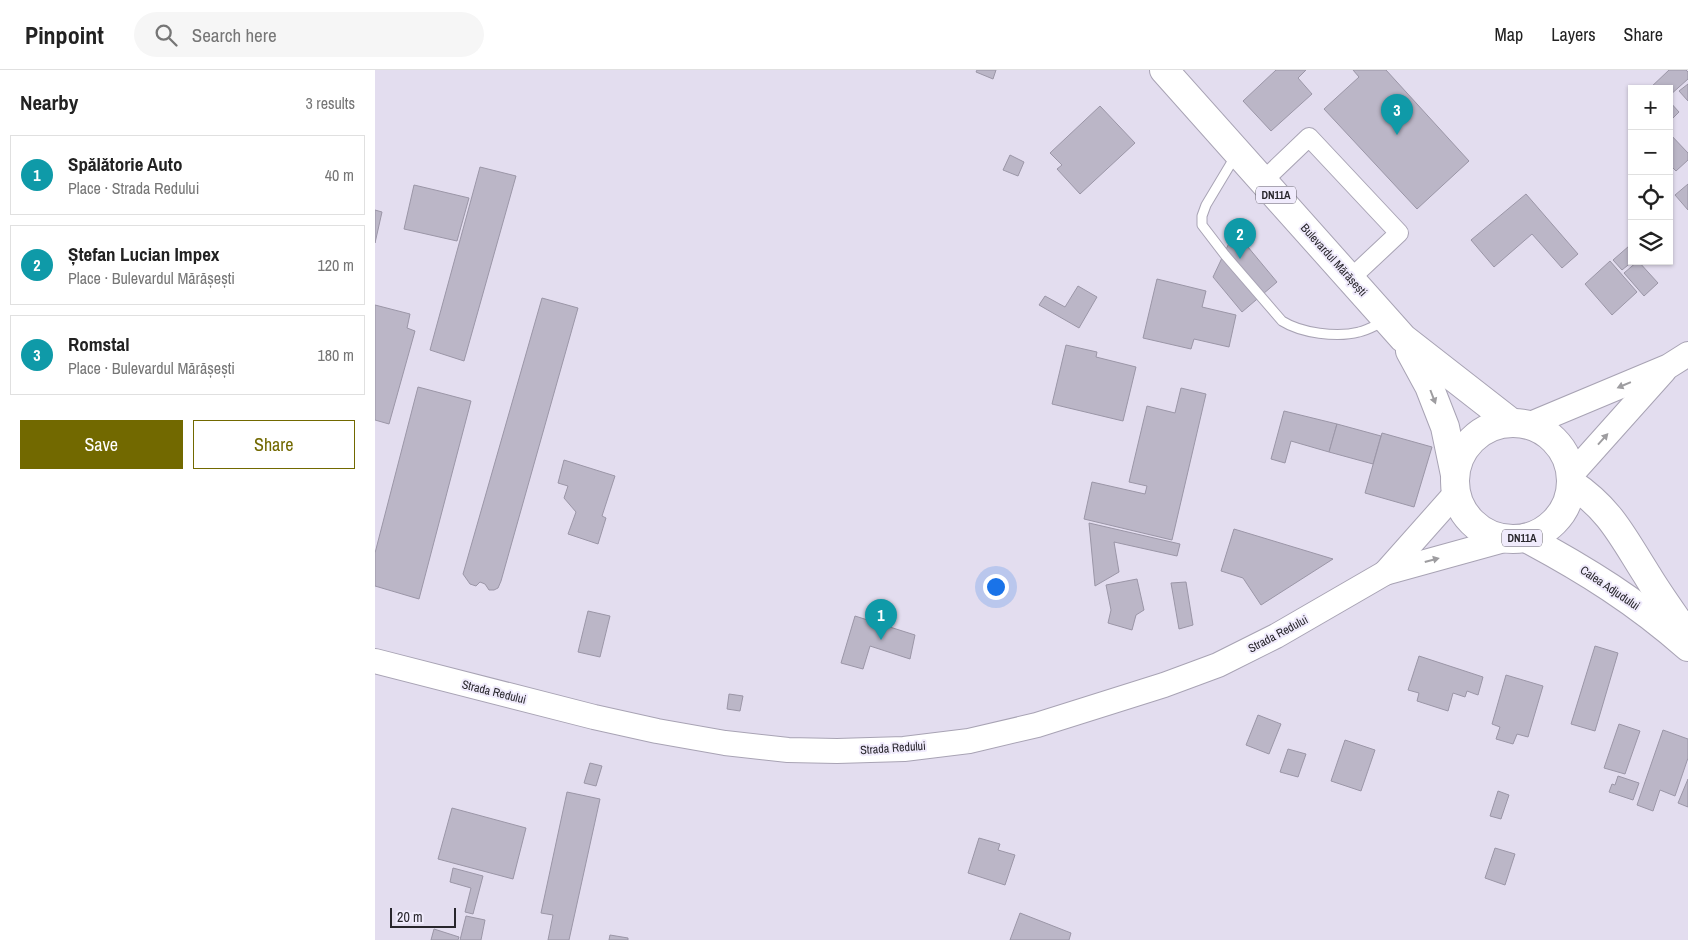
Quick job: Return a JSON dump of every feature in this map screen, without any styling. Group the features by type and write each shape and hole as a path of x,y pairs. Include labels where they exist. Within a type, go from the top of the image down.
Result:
{"main road":[{"name":"Bulevardul Mărășești","path":"1164,70 1395,329 1520,424"},
{"name":"Bulevardul Mărășești","path":"1395,329 1429,386 1445,426 1456,484"},
{"path":"1456,484 1460,459 1468,444 1480,434 1495,426 1520,424 1678,360"},
{"path":"1571,479 1678,360"},
{"path":"1520,424 1544,432 1557,444 1567,458 1571,479"},
{"name":"DN11A","path":"1456,484 1463,510 1475,524 1490,534 1517,538 1540,533 1552,525 1568,501 1571,479"},
{"name":"Calea Adjudului","path":"1571,479 1596,502 1614,523 1688,637"},
{"name":"Strada Redului","path":"1385,573 1456,484"},
{"name":"Strada Redului","path":"375,661 595,717 657,731 725,743 788,750 903,749 969,741 1037,725 1164,685 1218,665 1276,636 1385,573 1517,538"},
{"name":"Calea Adjudului","path":"1517,538 1576,564 1623,595 1688,647"}],"street":[{"path":"1263,180 1309,137 1399,233 1350,279"}],"lane":[{"path":"1237,152 1206,205 1202,216 1202,225 1225,255 1282,321 1303,330 1343,335 1395,329"}],"building":[{"path":"977,70 996,70 993,79 976,72"},
{"path":"1276,70 1306,70 1298,78 1312,94 1271,131 1243,101"},
{"path":"1353,70 1386,70 1469,161 1417,209 1324,109 1359,77"},
{"path":"1669,70 1686,70 1688,72 1688,79 1673,92 1673,85 1653,85"},
{"path":"1688,84 1688,101 1679,91"},
{"path":"1673,105 1679,112 1673,118"},
{"path":"1100,106 1135,143 1080,194 1057,169 1062,165 1050,153"},
{"path":"1673,137 1688,153 1688,160 1676,171 1673,168"},
{"path":"1010,155 1024,162 1018,176 1003,170"},
{"path":"480,167 516,176 464,361 430,350"},
{"path":"1688,184 1688,210 1675,195"},
{"path":"414,185 469,198 457,241 404,229"},
{"path":"1526,194 1578,254 1562,268 1532,234 1494,267 1471,240"},
{"path":"375,210 382,212 375,243"},
{"path":"1238,235 1277,282 1242,312 1213,277 1230,241"},
{"path":"1628,247 1628,265 1622,270 1613,260"},
{"path":"1610,261 1637,292 1612,315 1585,284"},
{"path":"1633,265 1642,265 1658,283 1644,296 1624,273"},
{"path":"1157,279 1206,291 1202,307 1236,315 1229,347 1194,339 1191,349 1143,338"},
{"path":"1078,286 1097,297 1079,328 1039,305 1045,296 1065,307"},
{"path":"542,298 578,308 501,581 498,588 489,590 485,584 480,582 476,586 470,584 463,574"},
{"path":"375,305 410,314 407,328 415,331 389,424 375,420"},
{"path":"1066,345 1097,352 1096,357 1136,367 1123,421 1052,404"},
{"path":"418,387 471,401 419,599 375,586 375,553"},
{"path":"1181,388 1206,394 1172,540 1084,519 1092,482 1145,494 1147,486 1129,482 1147,406 1175,413"},
{"path":"1284,411 1337,424 1329,452 1291,441 1285,463 1271,459"},
{"path":"1337,424 1381,436 1373,464 1329,452"},
{"path":"1382,433 1432,447 1414,507 1365,493"},
{"path":"564,460 615,476 602,516 606,518 598,544 568,534 576,512 564,498 568,486 558,483"},
{"path":"1089,523 1180,544 1177,556 1114,542 1119,572 1095,586"},
{"path":"1234,529 1333,559 1261,605 1243,578 1221,571"},
{"path":"1137,579 1144,610 1136,615 1132,630 1108,623 1111,610 1106,585"},
{"path":"1186,582 1193,625 1179,629 1171,583"},
{"path":"588,611 610,616 600,657 578,652"},
{"path":"855,616 915,635 910,659 870,646 863,669 841,663"},
{"path":"1595,646 1618,653 1595,731 1571,724"},
{"path":"1419,656 1483,677 1478,695 1467,691 1465,697 1453,693 1448,711 1417,701 1419,693 1408,690"},
{"path":"1506,675 1543,686 1528,737 1517,734 1513,744 1496,739 1500,727 1492,724"},
{"path":"729,694 743,696 740,711 727,709"},
{"path":"1258,715 1281,724 1269,754 1246,745"},
{"path":"1619,724 1640,731 1625,774 1604,768"},
{"path":"1663,730 1688,739 1688,758 1675,796 1660,790 1653,811 1637,805"},
{"path":"1345,740 1375,750 1361,791 1331,781"},
{"path":"1288,749 1306,754 1298,777 1280,772"},
{"path":"590,763 602,766 596,786 584,783"},
{"path":"1618,776 1639,783 1633,800 1609,792 1612,784 1615,785"},
{"path":"1688,779 1688,807 1678,803"},
{"path":"1498,791 1509,795 1501,819 1490,816"},
{"path":"567,792 600,799 569,940 548,940 553,915 541,913"},
{"path":"452,808 526,828 513,879 438,859"},
{"path":"979,838 1000,844 998,850 1015,855 1005,885 968,873"},
{"path":"1495,848 1515,854 1505,885 1485,878"},
{"path":"453,868 483,876 473,914 465,912 471,888 450,882"},
{"path":"1020,913 1071,933 1069,940 1010,940"},
{"path":"466,916 485,920 481,940 460,940"},
{"path":"434,929 459,937 458,940 431,940"},
{"path":"610,935 628,938 628,940 609,940"}],"place":[{"name":"Romstal","path":"1397,135"},
{"name":"Ștefan Lucian Impex","path":"1240,259"},
{"name":"Spălătorie Auto","path":"881,640"}]}
